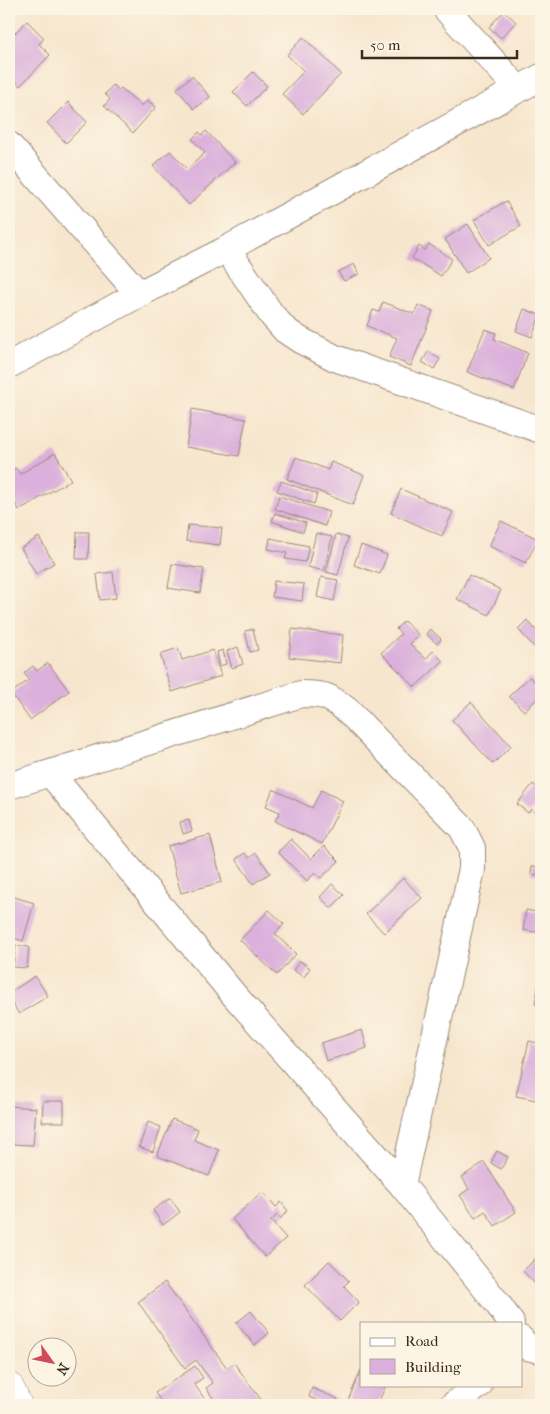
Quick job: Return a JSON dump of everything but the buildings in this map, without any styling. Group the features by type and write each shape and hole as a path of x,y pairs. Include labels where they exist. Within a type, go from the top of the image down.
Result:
{"main road":[{"path":"9,1386 18,1405"}],"street":[{"path":"446,9 518,89"},
{"path":"9,364 227,249 541,77"},
{"path":"9,145 139,294"},
{"path":"227,249 270,314 285,330 300,340 335,358 541,430"},
{"path":"9,786 302,694 322,694 334,700 348,711 462,828 472,848 472,869 402,1185"},
{"path":"50,773 234,994 402,1185 498,1304 510,1322"},
{"path":"454,1405 478,1386"}]}
